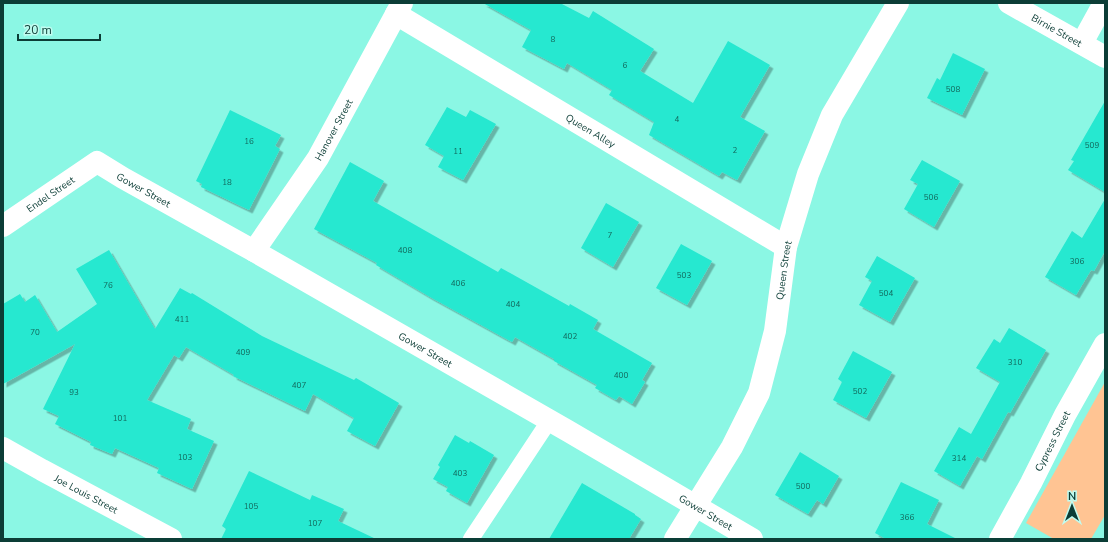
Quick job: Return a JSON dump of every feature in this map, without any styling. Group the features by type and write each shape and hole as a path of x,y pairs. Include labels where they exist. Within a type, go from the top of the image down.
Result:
{"street":[{"name":"Queen Street","path":"675,539 732,447 759,393 775,331 786,247 808,174 832,116 898,3"},
{"name":"Birnie Street","path":"1009,3 1105,57"},
{"path":"1082,43 1104,3"},
{"name":"Queen Alley","path":"399,9 786,247"},
{"name":"Hanover Street","path":"254,251 318,158 399,9"},
{"name":"Gower Street","path":"97,162 549,420 752,539"},
{"name":"Endel Street","path":"3,226 97,162"},
{"name":"Cypress Street","path":"1000,539 1031,483 1065,415 1105,344"},
{"name":"Joe Louis Street","path":"3,448 171,539"}],"lane":[{"path":"471,539 549,420"}],"shaded area":[{"path":"1105,382 1105,515 1091,539 1054,539 1026,523"}],"building":[{"path":"483,3 560,3 589,18 593,11 654,49 640,71 693,103 728,41 770,65 740,117 765,131 737,180 722,172 719,176 649,135 654,122 609,95 612,90 567,63 564,69 522,47 531,30"},
{"path":"953,53 985,69 962,115 927,98 937,78 940,80"},
{"path":"1105,101 1105,192 1068,170 1074,161 1071,160"},
{"path":"447,107 466,117 470,110 496,124 463,180 438,167 444,156 425,145"},
{"path":"230,110 281,135 275,146 280,149 249,210 201,187 202,184 196,181"},
{"path":"922,160 960,181 934,227 904,209 918,184 910,180"},
{"path":"350,162 384,181 373,201 498,272 501,268 569,306 570,304 598,320 593,329 652,363 642,380 645,382 632,404 619,396 616,400 595,388 597,385 554,361 554,359 515,337 512,342 430,297 376,265 377,263 314,229"},
{"path":"1105,199 1105,251 1094,271 1091,270 1076,295 1045,277 1072,231 1082,238"},
{"path":"606,203 639,222 613,267 581,248"},
{"path":"681,244 712,261 687,305 656,288"},
{"path":"109,250 155,329 180,288 191,294 192,293 262,336 354,380 356,378 399,403 375,446 347,431 354,418 313,394 305,411 233,376 234,375 186,347 179,358 174,355 147,400 191,419 187,429 214,441 192,489 157,473 159,468 115,448 112,454 90,445 91,442 55,424 59,416 43,409 75,344 3,384 3,304 20,294 25,302 35,295 57,332 97,304 76,269"},
{"path":"877,256 915,278 890,322 859,305 872,281 865,277"},
{"path":"1009,328 1046,350 1010,413 1008,412 982,459 977,456 960,486 934,471 959,427 971,434 1000,382 976,368 994,339 1000,343"},
{"path":"853,351 892,372 866,418 833,400 842,382 838,379"},
{"path":"455,435 469,443 470,441 494,455 467,503 446,491 448,487 433,479 440,467 438,465"},
{"path":"800,452 839,476 823,504 817,500 808,514 775,495"},
{"path":"249,471 310,500 312,495 344,509 338,521 376,539 221,539 226,529 222,526"},
{"path":"901,482 939,500 927,524 957,539 886,539 875,533"},
{"path":"582,483 641,519 629,539 549,539"}]}
